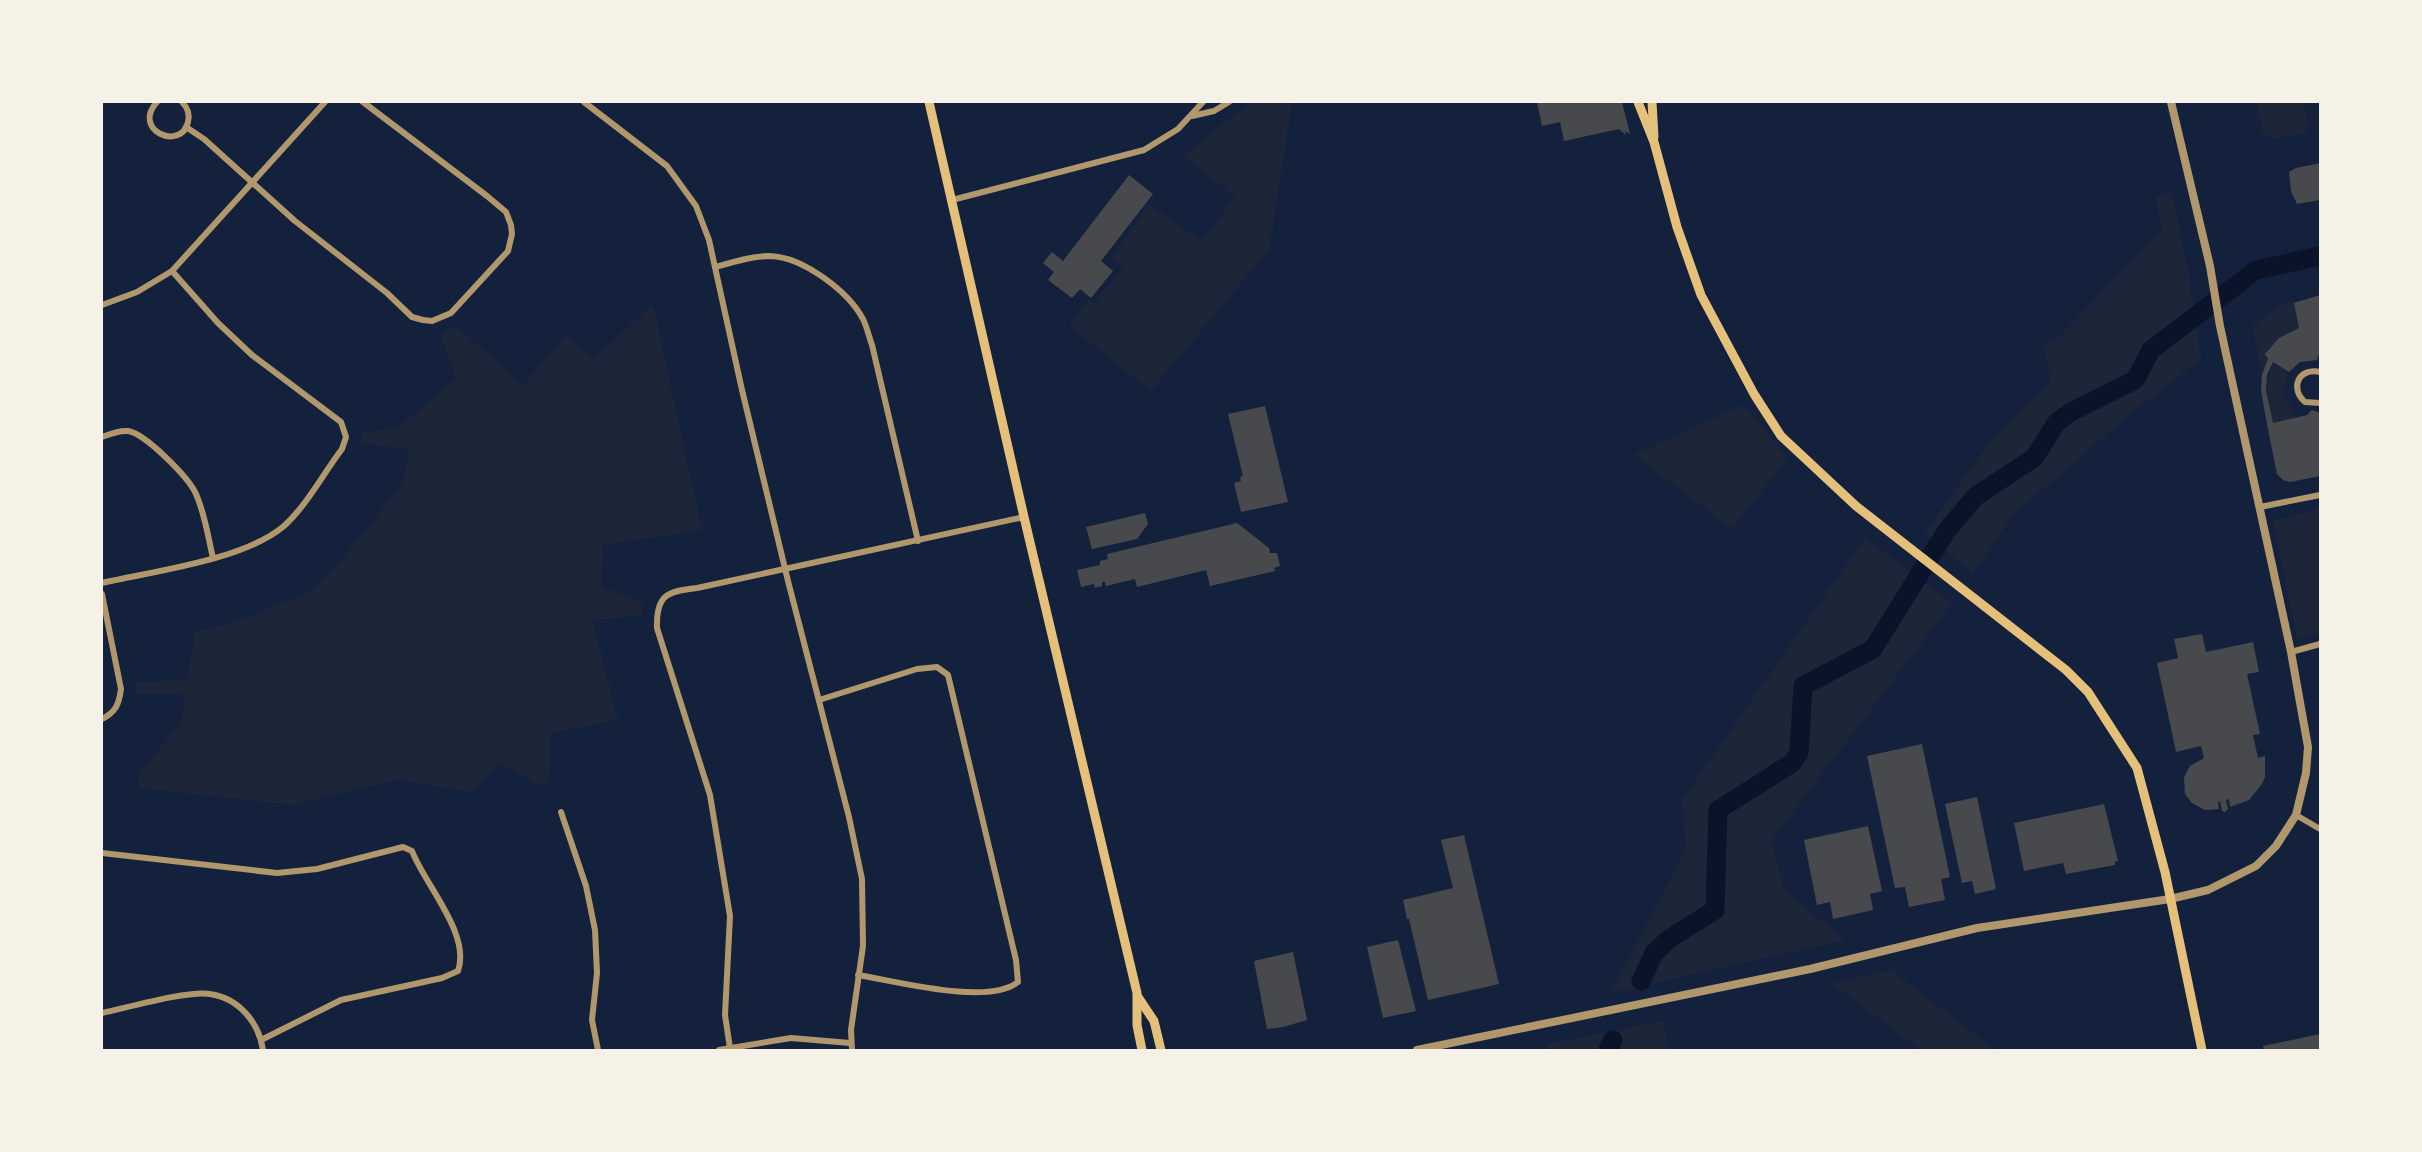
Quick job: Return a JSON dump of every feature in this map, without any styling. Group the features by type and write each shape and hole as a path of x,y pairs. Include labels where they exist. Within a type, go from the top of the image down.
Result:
{"main road":[{"path":"929,102 1138,998 1137,1025 1142,1051"},
{"path":"1638,102 1654,142 1676,227 1701,295 1754,394 1781,436 1856,506 2066,670 2088,692 2137,768 2165,872 2202,1051"},
{"path":"1652,102 1654,142"},
{"path":"1138,998 1154,1021 1161,1051"}],"street":[{"path":"157,102 149,115 153,128 163,136 176,135 186,127 189,115 182,102"},
{"path":"102,305 137,292 172,271 326,102"},
{"path":"186,127 204,139 295,220 387,293 412,317 432,321 451,313 508,251 511,225 506,212 487,196 363,102"},
{"path":"584,102 649,151 676,177 701,219 716,267 785,569 820,700 862,879 863,946 851,1047 791,1038 719,1051"},
{"path":"951,200 1144,150 1178,130 1203,102"},
{"path":"1192,116 1214,111 1229,102"},
{"path":"1417,1051 1810,969 1989,926 2170,899 2208,890 2256,866 2276,845 2296,815 2306,773 2308,747 2291,652 2173,102"},
{"path":"716,267 762,257 787,258 811,270 841,292 856,308 865,322 872,345 918,541"},
{"path":"102,583 245,549 272,535 296,513 342,449 346,437 341,422 252,355 218,323 172,271"},
{"path":"2320,372 2313,370 2303,374 2297,383 2298,394 2305,402 2320,403"},
{"path":"102,437 114,432 135,433 146,439 182,476 195,491 213,558"},
{"path":"2260,508 2320,495"},
{"path":"730,1048 725,1016 730,916 704,772 657,628 663,597 675,591 1024,517"},
{"path":"102,594 121,689 114,712 102,719"},
{"path":"2291,652 2320,644"},
{"path":"820,700 928,667 937,667 948,675 1016,960 1018,982 997,992 975,993 858,975"},
{"path":"561,812 586,886 595,930 597,973 592,1020 598,1051"},
{"path":"2296,815 2320,829"},
{"path":"102,853 276,873 317,869 403,847 412,851 457,936 463,959 458,971 442,978 341,1000 261,1040"},
{"path":"102,1013 188,995 212,994 236,1004 248,1016 261,1040 263,1051"}],"shaded area":[{"path":"1252,102 1292,102 1269,250 1151,391 1070,326 1089,298 1094,304 1123,267 1111,258 1149,204 1202,241 1235,197 1183,155"},
{"path":"2256,102 2303,102 2308,121 2305,133 2272,139 2263,133"},
{"path":"2172,193 2187,265 2201,359 2129,415 2016,512 1972,574 1925,532 1990,441 2051,382 2043,344 2058,338 2162,229 2156,197"},
{"path":"2305,300 2312,330 2269,348 2264,356 2268,359 2261,372 2253,326 2283,303"},
{"path":"653,304 702,530 603,545 601,586 642,603 641,616 593,620 618,720 551,733 549,781 539,786 500,763 471,792 396,780 292,805 139,788 140,772 181,723 185,695 137,694 136,682 187,680 195,632 231,623 310,592 344,557 403,483 409,450 362,443 362,433 399,427 456,379 440,334 456,326 523,385 566,335 594,359"},
{"path":"2273,363 2288,374 2283,393 2296,417 2273,424 2268,385"},
{"path":"1743,405 1788,458 1732,529 1634,455"},
{"path":"2320,509 2320,633 2297,638 2273,521"},
{"path":"1865,538 1952,603 1772,840 1784,890 1845,940 1611,993 1686,848 1682,800"},
{"path":"1891,970 1995,1050 1920,1050 1832,983"},
{"path":"1663,1021 1669,1050 1549,1050 1548,1044"}],"building":[{"path":"1537,102 1622,102 1630,134 1625,131 1626,135 1619,129 1564,141 1560,122 1542,126"},
{"path":"2320,163 2320,200 2297,204 2291,191 2289,172"},
{"path":"1129,175 1153,194 1101,261 1113,271 1091,298 1080,289 1072,298 1048,280 1054,272 1043,263 1052,252 1063,261"},
{"path":"2320,295 2320,356 2317,360 2300,362 2289,372 2273,362 2267,375 2266,390 2273,423 2307,415 2312,410 2320,413 2320,476 2290,482 2277,474 2267,424 2261,391 2262,374 2268,359 2265,354 2279,338 2299,328 2294,303"},
{"path":"1265,406 1288,502 1241,512 1234,483 1241,481 1240,477 1243,476 1228,414"},
{"path":"1145,513 1148,524 1137,539 1092,549 1086,527"},
{"path":"1237,523 1269,548 1270,553 1277,553 1280,566 1274,568 1275,571 1210,586 1206,570 1137,587 1135,579 1106,586 1105,582 1102,582 1102,586 1095,588 1094,584 1081,587 1077,570 1100,565 1100,561 1108,559 1107,554"},
{"path":"2202,634 2206,652 2253,642 2259,672 2247,674 2260,734 2253,735 2258,758 2265,756 2265,777 2249,800 2230,807 2229,799 2226,800 2228,809 2225,812 2222,811 2220,801 2219,809 2205,810 2192,803 2185,794 2184,777 2190,766 2204,758 2201,746 2176,752 2157,663 2178,658 2174,639"},
{"path":"1922,744 1950,877 1941,879 1945,900 1909,907 1905,887 1895,888 1867,756"},
{"path":"1977,797 1996,889 1975,894 1972,881 1962,883 1945,804"},
{"path":"2104,804 2118,861 2115,861 2115,865 2066,874 2063,863 2024,871 2014,823"},
{"path":"1868,826 1882,891 1870,894 1873,910 1833,919 1830,902 1817,905 1804,840"},
{"path":"1464,835 1499,984 1428,1000 1403,900 1453,888 1441,840"},
{"path":"1398,940 1416,1011 1383,1018 1367,947"},
{"path":"1293,952 1307,1020 1267,1029 1254,961"},
{"path":"2320,1034 2320,1050 2264,1050 2263,1046"}],"waterway":[{"path":"1641,981 1654,953 1669,939 1715,910 1718,810 1792,763 1799,753 1803,686 1873,649 1947,530 1976,496 2034,458 2057,422 2071,412 2135,380 2151,350 2256,270 2320,256"},
{"path":"1608,1050 1613,1040"}]}
